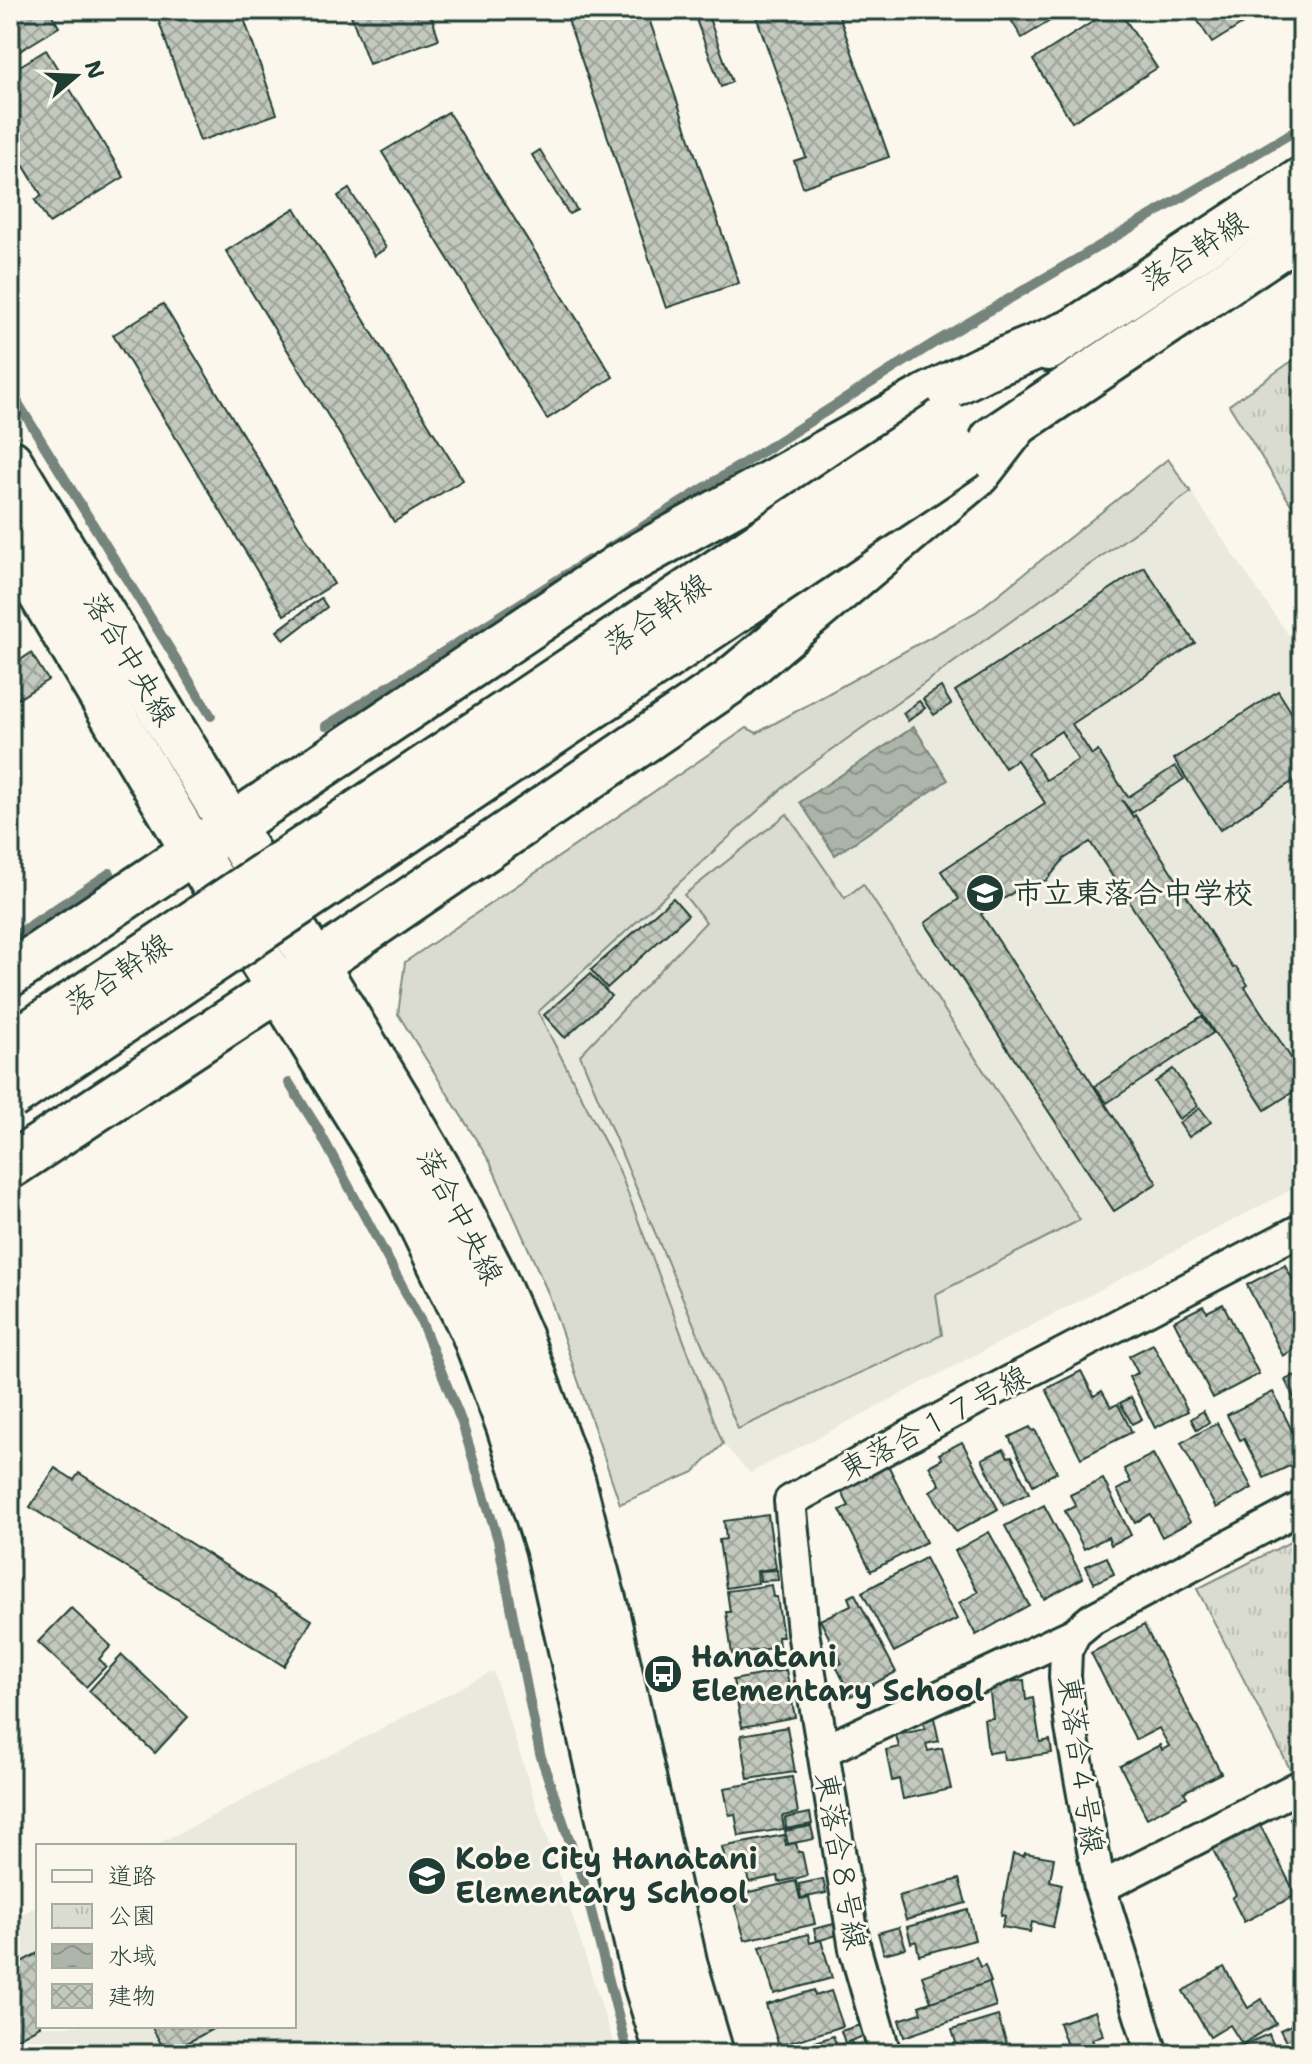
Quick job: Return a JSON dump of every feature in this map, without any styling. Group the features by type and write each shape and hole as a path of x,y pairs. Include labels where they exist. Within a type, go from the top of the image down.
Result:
{"street":[{"name":"落合幹線","path":"10,1097 956,438 1072,332 1302,180"},
{"name":"落合幹線","path":"10,1046 956,438 1016,424 1302,232"},
{"path":"10,974 617,568 928,396 982,369 1072,332"},
{"path":"10,1166 315,965 728,683 978,473 1016,424"},
{"name":"落合中央線","path":"10,462 399,1102 475,1238 520,1338 548,1410 587,1535 685,1966 711,2054"},
{"name":"落合中央線","path":"10,542 193,850 379,1150 418,1218 473,1331 509,1426 548,1547 646,1983 668,2054"},
{"name":"東落合１７号線","path":"823,1751 803,1632 790,1501 986,1394 1299,1236"},
{"name":"東落合４号線","path":"1152,2054 1100,1888 1071,1728 1065,1677 1066,1651 1075,1633 1092,1619 1302,1507"},
{"name":"東落合８号線","path":"885,2054 855,1949 823,1751 1075,1633"},
{"path":"1100,1888 1302,1785"}],"shaded area":[{"name":"市立東落合中学校","path":"1191,492 1302,655 1302,1184 750,1473 723,1444 619,1170 537,1012 798,774"},
{"name":"Kobe City Hanatani Elementary School","path":"493,1671 617,2054 10,2054 10,1920 36,1907 36,2028 296,2028 296,1844 158,1844"}],"green space":[{"path":"1302,354 1302,522 1229,405"},
{"path":"1168,459 1191,492 798,774 538,1012 619,1170 723,1444 694,1472 620,1504 549,1295 490,1162 398,1014 405,962 747,728 757,733 976,612"},
{"path":"787,814 845,898 863,884 1080,1220 936,1294 942,1335 738,1429 580,1055 706,922 684,895"},
{"path":"1302,1536 1302,1763 1290,1769 1197,1589"}],"water":[{"path":"914,727 948,780 835,855 800,802"}],"building":[{"path":"10,10 49,10 59,27 10,57"},
{"path":"155,10 241,10 277,114 200,141"},
{"path":"349,10 429,10 439,39 369,64"},
{"path":"577,10 646,10 739,283 666,308 566,14"},
{"path":"706,10 732,82 721,87 694,14"},
{"path":"754,10 837,10 889,157 803,187 794,161 806,157"},
{"path":"1005,10 1068,10 1022,38"},
{"path":"1111,10 1119,10 1157,68 1072,122 1033,60"},
{"path":"1191,10 1265,10 1212,43"},
{"path":"46,50 124,177 49,223 35,200 42,196 10,143 10,72"},
{"path":"448,112 613,377 547,419 382,152"},
{"path":"540,150 577,210 569,214 532,155"},
{"path":"349,189 386,248 374,256 338,196"},
{"path":"295,208 463,480 394,522 226,251"},
{"path":"163,304 334,584 284,615 113,335"},
{"path":"1144,567 1195,643 1072,724 1092,755 1098,751 1128,797 1175,766 1184,779 1132,813 1122,800 1133,817 1135,815 1233,968 1236,967 1248,985 1245,987 1302,1075 1302,1086 1265,1110 1090,842 1064,859 1047,880 1017,890 981,914 1157,1183 1114,1211 925,923 959,899 941,871 1045,803 1017,760 1005,768 955,691","holes":["1061,731 1078,760 1046,780 1028,753"]},
{"path":"321,598 327,607 284,640 277,631"},
{"path":"31,653 48,680 18,699 10,686 10,667"},
{"path":"941,687 951,704 934,715 923,699"},
{"path":"1278,691 1302,729 1302,775 1220,830 1174,759"},
{"path":"919,701 925,708 908,721 903,713"},
{"path":"673,898 688,915 607,988 591,970"},
{"path":"590,974 611,996 565,1038 544,1015"},
{"path":"1202,1016 1213,1033 1107,1103 1095,1086"},
{"path":"1173,1069 1198,1106 1179,1119 1155,1082"},
{"path":"1200,1108 1211,1122 1189,1137 1179,1123"},
{"path":"1285,1265 1302,1297 1302,1346 1283,1356 1247,1285"},
{"path":"1223,1304 1259,1374 1213,1398 1174,1321 1203,1306 1207,1312"},
{"path":"1153,1344 1188,1411 1155,1428 1129,1377 1138,1373 1129,1356"},
{"path":"1081,1371 1094,1396 1102,1391 1111,1407 1118,1404 1132,1432 1081,1458 1046,1389"},
{"path":"1302,1372 1302,1414 1285,1380"},
{"path":"1273,1392 1302,1451 1302,1460 1264,1478 1244,1439 1240,1440 1227,1415"},
{"path":"1131,1397 1142,1419 1132,1424 1120,1403"},
{"path":"1203,1411 1209,1422 1197,1430 1191,1419"},
{"path":"1217,1423 1252,1488 1216,1508 1181,1443"},
{"path":"1030,1427 1035,1430 1057,1472 1033,1485 1009,1437"},
{"path":"962,1442 998,1509 956,1532 930,1491 940,1485 929,1466 942,1459 939,1454"},
{"path":"1004,1449 1008,1457 1012,1456 1029,1493 1004,1505 982,1459"},
{"path":"1153,1454 1190,1522 1162,1537 1150,1514 1135,1523 1117,1490 1131,1482 1124,1469"},
{"path":"888,1465 926,1542 871,1571 840,1510 849,1506 840,1489"},
{"path":"55,1468 74,1480 79,1473 312,1620 284,1666 30,1507"},
{"path":"1103,1479 1131,1535 1111,1545 1108,1537 1084,1549 1065,1511 1076,1506 1070,1495"},
{"path":"1044,1505 1083,1578 1044,1599 1005,1526"},
{"path":"768,1515 776,1568 757,1571 758,1583 726,1588 719,1540 726,1539 724,1521"},
{"path":"989,1532 1029,1605 976,1635 959,1603 978,1592 955,1551"},
{"path":"1107,1557 1114,1574 1094,1583 1086,1566"},
{"path":"925,1558 957,1619 894,1652 862,1592"},
{"path":"777,1570 778,1580 760,1581 759,1571"},
{"path":"771,1585 773,1597 777,1597 783,1637 778,1637 779,1647 732,1654 726,1612 730,1612 727,1591"},
{"path":"855,1594 896,1672 851,1696 836,1666 842,1663 820,1620 851,1605 848,1597"},
{"path":"71,1608 111,1646 99,1659 106,1666 86,1687 38,1642"},
{"path":"1144,1625 1221,1773 1184,1792 1187,1797 1147,1818 1120,1766 1160,1745 1162,1750 1169,1746 1159,1728 1136,1740 1091,1653"},
{"path":"122,1655 188,1717 155,1753 89,1691"},
{"path":"786,1670 795,1717 742,1727 733,1680"},
{"path":"1024,1680 1026,1700 1033,1698 1040,1742 1050,1740 1052,1753 1004,1760 1003,1751 988,1753 984,1719 993,1718 989,1685"},
{"path":"934,1718 939,1741 926,1744 928,1751 942,1748 951,1789 903,1799 899,1779 892,1781 886,1750 899,1747 896,1735 925,1729 923,1720"},
{"path":"787,1727 795,1772 748,1779 741,1735"},
{"path":"792,1777 798,1813 782,1816 784,1829 739,1836 735,1814 729,1815 724,1788"},
{"path":"1302,1812 1302,1840 1290,1818"},
{"path":"810,1813 812,1824 786,1829 785,1818"},
{"path":"1259,1823 1296,1895 1244,1922 1232,1898 1236,1895 1212,1848"},
{"path":"811,1826 814,1839 788,1844 785,1831"},
{"path":"784,1835 786,1845 796,1843 798,1852 802,1852 807,1876 779,1882 778,1876 749,1882 745,1867 728,1871 722,1847"},
{"path":"1025,1853 1054,1858 1050,1881 1062,1884 1053,1927 1032,1922 1030,1932 1002,1927 1005,1916 1001,1915 1013,1854 1024,1856"},
{"path":"823,1879 826,1893 801,1898 799,1884"},
{"path":"959,1879 966,1903 906,1920 899,1896"},
{"path":"796,1881 800,1899 809,1897 815,1924 745,1940 732,1896"},
{"path":"968,1910 975,1940 919,1955 916,1941 911,1943 907,1927"},
{"path":"834,1924 837,1935 817,1941 814,1929"},
{"path":"899,1927 906,1948 884,1954 878,1933"},
{"path":"808,1934 810,1943 821,1940 832,1978 774,1994 760,1947"},
{"path":"36,1954 36,2028 10,2042 10,1968"},
{"path":"976,1957 980,1967 985,1965 991,1982 931,2002 922,1976"},
{"path":"1224,1967 1248,2008 1262,1999 1276,2024 1242,2044 1230,2025 1210,2037 1183,1991"},
{"path":"989,1982 996,2006 904,2037 899,2020 921,2013 919,2006"},
{"path":"814,1990 815,1996 831,1991 843,2026 779,2046 766,2005"},
{"path":"1095,2011 1103,2035 1092,2039 1097,2054 1070,2054 1059,2023"},
{"path":"998,2016 1010,2054 944,2054 958,2049 952,2030"},
{"path":"1302,2020 1302,2054 1292,2054 1280,2030"},
{"path":"860,2025 864,2036 845,2043 841,2031"},
{"path":"152,2028 214,2028 167,2054"},
{"path":"1269,2034 1277,2054 1241,2054 1245,2052 1242,2045"},
{"path":"833,2036 837,2046 851,2041 855,2054 794,2054 792,2050"},
{"path":"391,2043 397,2054 374,2054 373,2052"}],"waterway":[{"path":"606,550 934,343 1302,127"},
{"path":"10,390 211,716"},
{"path":"326,726 589,560"},
{"path":"10,939 110,873"},
{"path":"289,1083 318,1129 421,1321 462,1423 498,1540 540,1754 583,1880 628,2054"}],"place":[{"name":"市立東落合中学校","path":"985,893"},
{"name":"Hanatani Elementary School","path":"663,1674"},
{"name":"Kobe City Hanatani Elementary School","path":"427,1876"}]}
